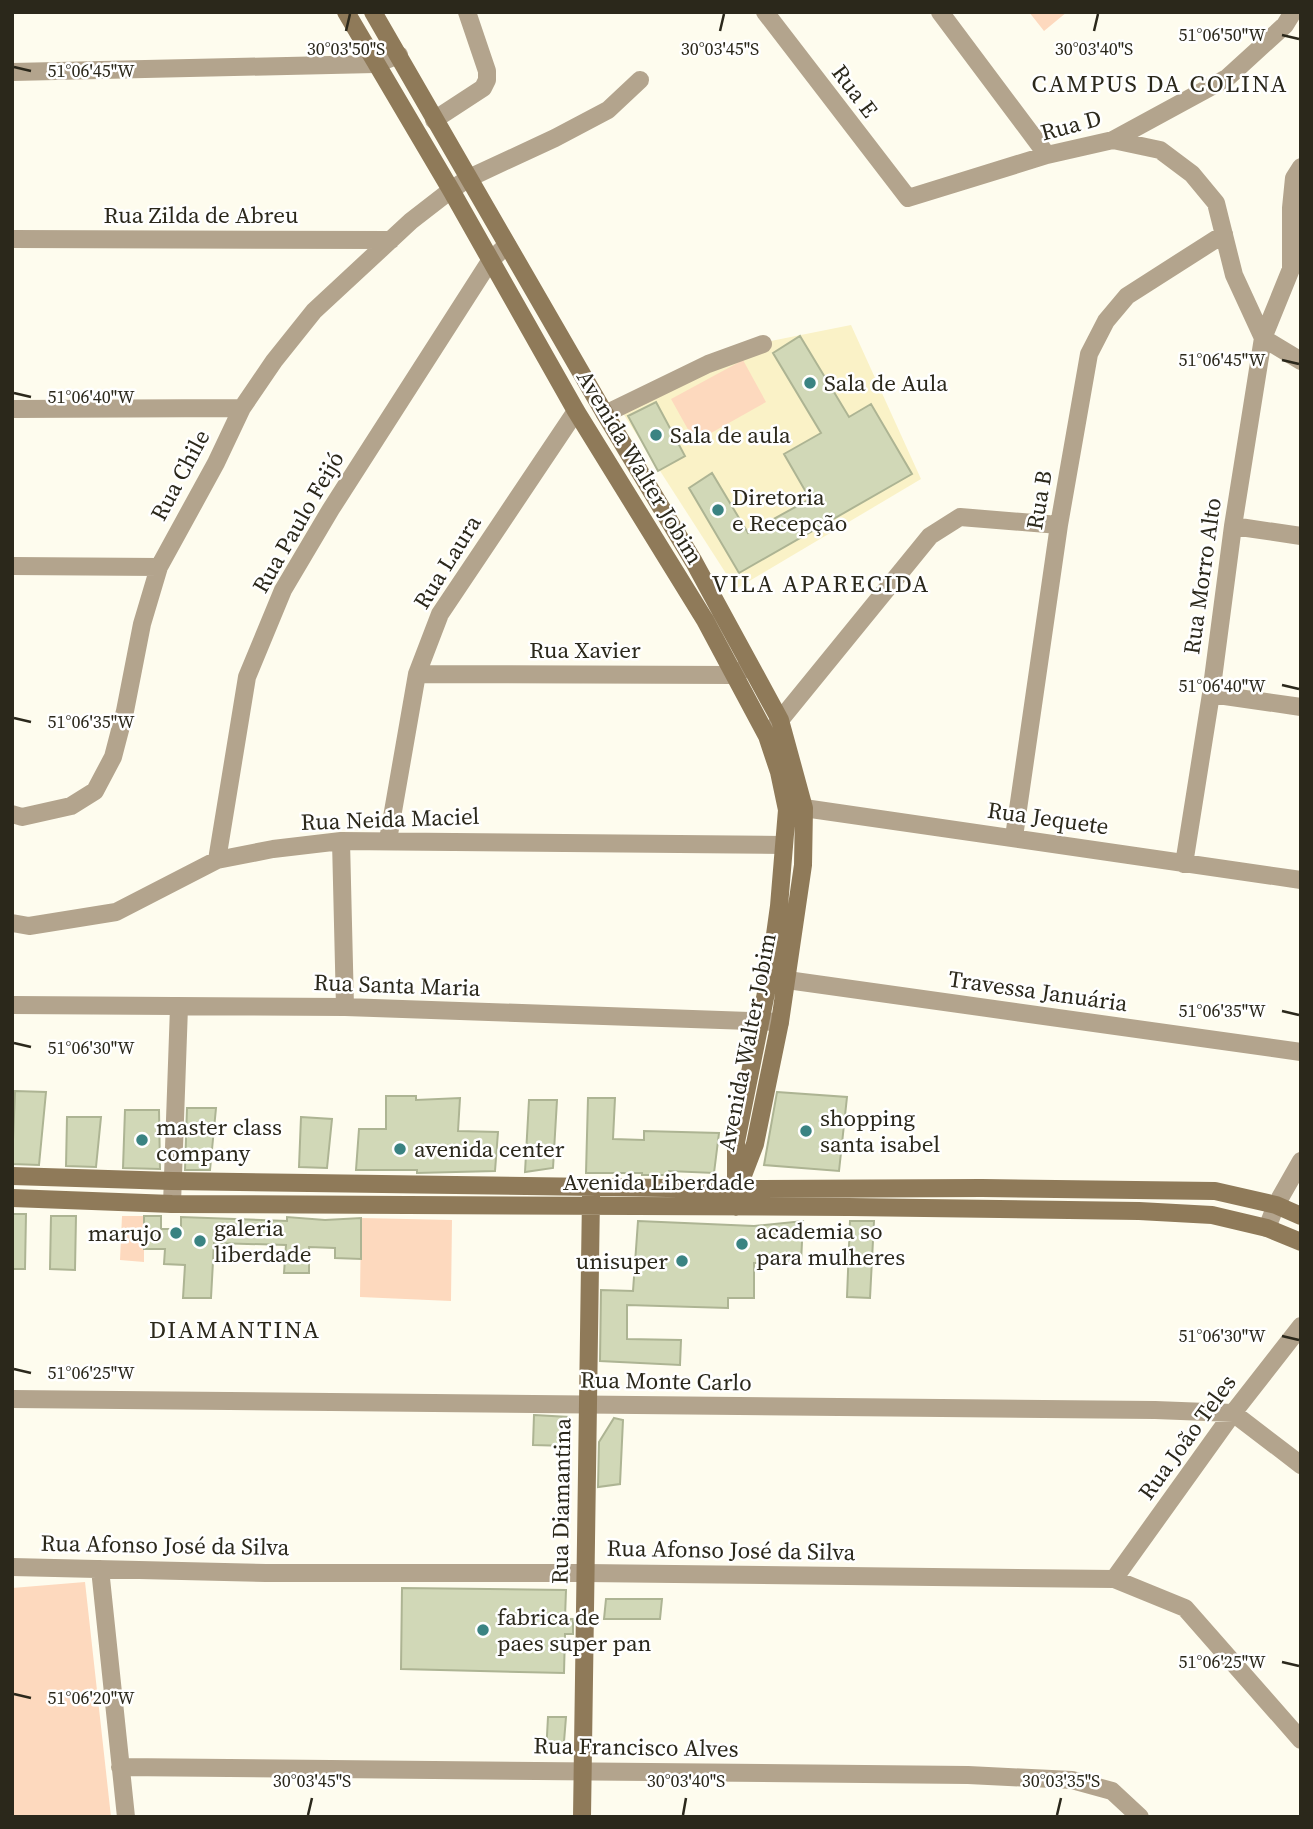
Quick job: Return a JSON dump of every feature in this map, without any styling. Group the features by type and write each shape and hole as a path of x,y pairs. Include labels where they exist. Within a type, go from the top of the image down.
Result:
{"main road":[{"name":"Avenida Walter Jobim","path":"346,12 576,411 705,620 766,736 796,809 784,845 769,978 736,1142 737,1198"},
{"name":"Avenida Walter Jobim","path":"373,12 605,414 694,562 780,720 803,865 780,1022 755,1144 737,1198"},
{"name":"Avenida Liberdade","path":"12,1176 172,1181 591,1186 849,1207 1139,1211 1212,1215 1267,1228 1301,1242"},
{"name":"Rua Diamantina","path":"582,1817 591,1186"},
{"name":"Avenida Liberdade","path":"12,1198 172,1204 590,1206 737,1198 849,1188 1216,1191 1276,1205 1301,1216"},
{"path":"849,1188 849,1207"}],"street":[{"path":"434,120 483,88 487,80 467,12"},
{"name":"Rua E","path":"765,12 908,198"},
{"path":"940,12 1047,155"},
{"name":"Rua D","path":"908,198 1047,155 1112,140 1227,78 1285,25 1293,12"},
{"path":"12,72 375,64 399,55"},
{"name":"Rua Chile","path":"12,814 22,817 71,806 95,791 113,757 125,712 142,624 159,567 216,463 242,408 274,361 314,311 391,240 451,190 469,178 608,110 640,80"},
{"path":"1112,140 1160,150 1192,174 1216,204 1234,275 1263,338 1301,362"},
{"path":"1263,338 1291,269 1294,177 1301,167"},
{"name":"Rua B","path":"1014,838 1059,525 1089,354 1106,321 1127,296 1224,234"},
{"name":"Rua Zilda de Abreu","path":"12,239 391,240"},
{"name":"Rua Paulo Feijó","path":"216,860 247,677 283,590 331,509 490,261 507,246"},
{"name":"Rua Morro Alto","path":"1184,864 1263,338"},
{"path":"605,414 708,364 763,344"},
{"path":"12,409 242,408"},
{"name":"Rua Laura","path":"388,840 416,674 440,614 576,411"},
{"path":"766,736 930,536 960,516 1059,525"},
{"path":"1233,526 1301,536"},
{"path":"12,566 159,567"},
{"path":"735,675 751,664"},
{"name":"Rua Xavier","path":"416,674 735,675"},
{"path":"1211,694 1301,706"},
{"name":"Rua Jequete","path":"796,809 1301,880"},
{"path":"341,841 345,1007"},
{"name":"Rua Neida Maciel","path":"12,923 29,926 116,912 216,860 272,849 341,841 784,845"},
{"name":"Travessa Januária","path":"769,978 1301,1052"},
{"name":"Rua Santa Maria","path":"12,1005 345,1007 780,1022"},
{"path":"172,1204 179,1007"},
{"path":"1267,1228 1276,1205 1301,1161"},
{"name":"Rua João Teles","path":"1114,1579 1233,1413 1301,1326"},
{"name":"Rua Monte Carlo","path":"12,1399 1233,1413"},
{"path":"1233,1413 1301,1465"},
{"name":"Rua Afonso José da Silva","path":"12,1567 266,1573 585,1573 1114,1579 1185,1608 1300,1737"},
{"path":"100,1569 127,1817"},
{"name":"Rua Francisco Alves","path":"120,1767 968,1775 1072,1780 1112,1791 1140,1817"}],"shaded area":[{"path":"1029,12 1067,12 1044,31"},
{"path":"851,325 921,479 736,589 617,404 735,348"},
{"path":"743,360 766,402 695,442 671,399"},
{"path":"122,1216 144,1216 144,1262 120,1260"},
{"path":"361,1218 452,1220 451,1301 360,1297"},
{"path":"85,1582 111,1817 12,1817 12,1588"}],"building":[{"path":"800,336 849,417 871,404 912,474 739,573 689,488 712,473 748,533 810,499 784,454 821,433 773,353"},
{"name":"Sala de aula","path":"656,402 685,456 658,471 628,416"},
{"path":"15,1091 46,1092 39,1165 12,1164"},
{"name":"shopping santa isabel","path":"777,1092 847,1097 839,1171 764,1165"},
{"path":"386,1096 416,1096 416,1100 460,1098 458,1131 498,1132 495,1171 417,1173 417,1170 356,1170 359,1129 386,1129"},
{"path":"588,1098 615,1098 613,1139 644,1140 644,1131 719,1133 714,1173 586,1173"},
{"path":"529,1100 557,1100 553,1168 525,1172"},
{"path":"187,1108 216,1108 210,1170 185,1170"},
{"name":"master class company","path":"125,1110 159,1110 160,1169 123,1168"},
{"path":"67,1117 101,1117 96,1167 66,1166"},
{"path":"301,1117 332,1119 327,1168 299,1167"},
{"path":"12,1214 26,1214 25,1269 12,1269"},
{"path":"51,1216 76,1216 75,1270 50,1269"},
{"path":"144,1216 161,1216 161,1229 181,1229 181,1217 287,1221 287,1217 325,1220 361,1218 361,1259 335,1258 335,1248 309,1247 309,1273 284,1273 286,1245 214,1243 211,1298 183,1298 185,1265 164,1264 165,1249 144,1249"},
{"path":"638,1221 754,1226 803,1221 801,1263 754,1263 754,1298 728,1298 728,1308 627,1305 627,1339 681,1340 680,1365 600,1361 601,1290 633,1291"},
{"path":"850,1221 874,1221 870,1298 847,1297"},
{"path":"534,1415 569,1417 568,1446 533,1445"},
{"path":"614,1418 623,1420 620,1484 598,1487 599,1442"},
{"name":"fabrica de paes super pan","path":"402,1588 566,1590 565,1619 573,1619 573,1634 565,1634 564,1673 401,1669"},
{"path":"606,1599 662,1599 660,1619 604,1619"},
{"path":"548,1717 566,1717 563,1754 546,1754"}],"place":[{"name":"Sala de Aula","path":"810,383"},
{"name":"Sala de aula","path":"656,435"},
{"name":"Diretoria e Recepção","path":"718,510"},
{"name":"shopping santa isabel","path":"806,1131"},
{"name":"master class company","path":"142,1140"},
{"name":"avenida center","path":"400,1149"},
{"name":"marujo","path":"176,1233"},
{"name":"galeria liberdade","path":"200,1241"},
{"name":"academia so para mulheres","path":"742,1244"},
{"name":"unisuper","path":"682,1261"},
{"name":"fabrica de paes super pan","path":"483,1630"}],"district":[{"name":"CAMPUS DA COLINA","path":"1160,84"},
{"name":"VILA APARECIDA","path":"821,584"},
{"name":"DIAMANTINA","path":"235,1330"}]}
